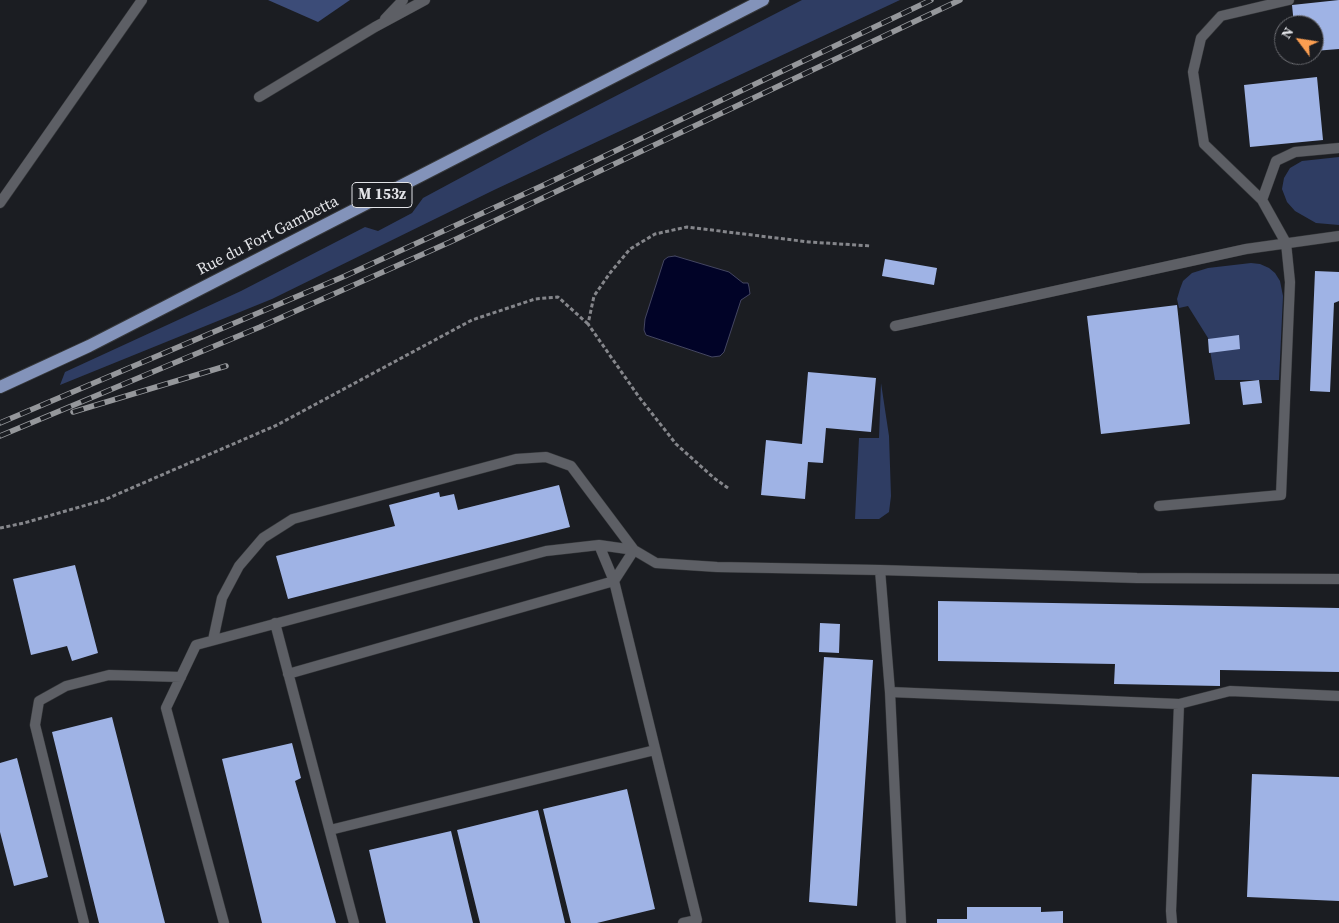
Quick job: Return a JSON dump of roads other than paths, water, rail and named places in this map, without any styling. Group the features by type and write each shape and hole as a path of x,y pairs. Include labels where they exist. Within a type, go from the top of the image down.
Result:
{"main road":[{"name":"Rue du Fort Gambetta","path":"0,386 89,346 763,0"}],"lane":[{"path":"0,203 142,0"},
{"path":"376,28 403,0"},
{"path":"259,97 425,0"},
{"path":"1159,506 1282,495 1290,282 1286,243 1262,200 1204,144 1193,72 1201,38 1221,16 1289,0"},
{"path":"1262,200 1276,161 1295,152 1339,148"},
{"path":"895,326 1246,249 1339,236"},
{"path":"213,640 222,598 240,566 264,538 292,519 516,459 546,457 571,466 634,550"},
{"path":"599,545 614,581 697,920 683,923"},
{"path":"224,923 166,708 196,644 546,551 599,545 634,550 656,563 681,566 1137,578 1339,579"},
{"path":"288,674 614,581 634,550"},
{"path":"880,570 890,692 901,923"},
{"path":"275,623 354,923"},
{"path":"84,923 34,725 39,701 66,686 108,675 181,677"},
{"path":"890,692 1179,704 1230,691 1339,696"},
{"path":"1172,923 1179,704"},
{"path":"330,830 656,750"}],"railway":[{"path":"0,423 345,276 546,184 931,0"},
{"path":"0,436 260,327 450,242 960,0"},
{"path":"73,412 226,366"}]}
